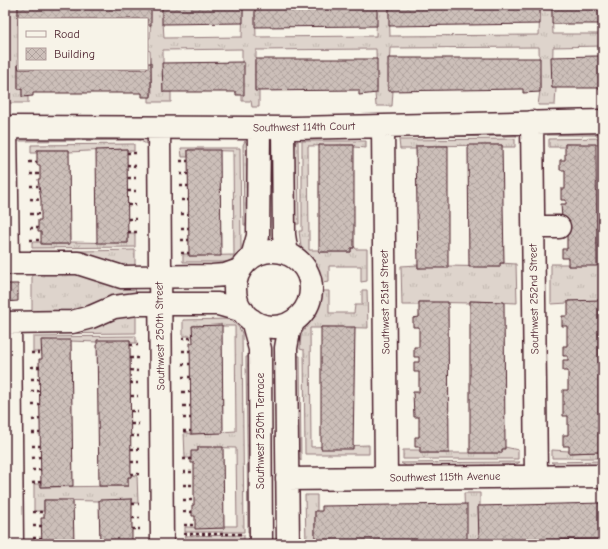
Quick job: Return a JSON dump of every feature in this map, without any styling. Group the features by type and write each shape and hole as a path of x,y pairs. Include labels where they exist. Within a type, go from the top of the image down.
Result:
{"street":[{"name":"Southwest 114th Court","path":"6,127 283,128 603,121"},
{"name":"Southwest 252nd Street","path":"532,122 536,476"},
{"name":"Southwest 251st Street","path":"383,126 386,478"},
{"path":"6,127 7,262 78,263 119,277 225,275 269,251 287,254 302,264 310,282 308,301 304,309 294,321 286,348 288,544"},
{"name":"Southwest 250th Street","path":"159,128 162,544"},
{"path":"247,316 236,296 235,288 258,236 259,128"},
{"path":"283,128 284,234 287,254"},
{"path":"534,227 559,227"},
{"path":"12,544 7,323 72,322 91,317 119,306 160,304 218,304 271,326 281,326 294,321"},
{"name":"Southwest 250th Terrace","path":"247,316 260,349 253,539"},
{"name":"Southwest 115th Avenue","path":"287,479 603,476"}],"path":[{"path":"127,153 136,153"},
{"path":"180,161 188,161"},
{"path":"29,162 37,162"},
{"path":"127,165 136,166"},
{"path":"30,174 40,174"},
{"path":"180,174 188,174"},
{"path":"128,178 136,178"},
{"path":"30,186 38,186"},
{"path":"180,186 188,186"},
{"path":"128,191 136,191"},
{"path":"30,199 41,200"},
{"path":"180,200 188,200"},
{"path":"128,205 136,205"},
{"path":"30,214 41,214"},
{"path":"181,214 188,214"},
{"path":"128,219 136,219"},
{"path":"30,228 38,228"},
{"path":"181,228 189,228"},
{"path":"128,232 137,232"},
{"path":"30,240 41,240"},
{"path":"181,240 189,240"},
{"path":"181,253 189,253"},
{"path":"182,338 193,338"},
{"path":"130,345 138,345"},
{"path":"182,352 190,351"},
{"path":"31,353 42,353"},
{"path":"130,358 138,358"},
{"path":"182,364 190,364"},
{"path":"31,367 40,367"},
{"path":"130,370 138,371"},
{"path":"182,377 190,377"},
{"path":"31,379 40,379"},
{"path":"130,383 138,383"},
{"path":"31,391 40,391"},
{"path":"182,392 190,392"},
{"path":"131,396 138,396"},
{"path":"32,405 40,405"},
{"path":"182,406 190,406"},
{"path":"131,411 138,411"},
{"path":"182,418 191,418"},
{"path":"32,420 40,420"},
{"path":"131,424 139,424"},
{"path":"183,431 191,431"},
{"path":"32,433 40,433"},
{"path":"131,436 139,436"},
{"path":"32,446 40,446"},
{"path":"131,449 139,449"},
{"path":"32,458 40,458"},
{"path":"183,459 191,459"},
{"path":"131,462 139,462"},
{"path":"32,470 40,470"},
{"path":"183,472 194,472"},
{"path":"131,474 139,474"},
{"path":"32,482 40,482"},
{"path":"183,485 194,484"},
{"path":"184,500 194,500"},
{"path":"132,504 139,504"},
{"path":"33,512 44,512"},
{"path":"184,512 192,512"},
{"path":"132,518 140,518"},
{"path":"184,525 195,525"},
{"path":"33,526 42,526"},
{"path":"132,530 140,530"},
{"path":"184,534 253,539"},
{"path":"33,538 42,538"},
{"path":"132,542 140,542"}],"green space":[{"path":"6,5 18,5 18,89 22,89 22,96 28,97 28,103 5,103"},
{"path":"151,5 162,5 164,38 242,37 243,5 255,5 256,37 376,36 377,5 389,5 390,36 539,35 540,5 552,5 553,34 603,34 603,46 553,47 552,88 556,88 555,105 538,105 540,91 539,47 390,48 388,91 393,91 392,106 376,106 376,49 256,50 255,90 259,91 259,107 252,107 251,101 242,101 242,49 163,50 163,92 171,92 171,102 149,102 149,97 152,93 150,51 148,50 148,38 150,38"},
{"path":"603,129 603,135 547,135 551,133"},
{"path":"511,132 517,136 399,137 401,135"},
{"path":"21,137 145,137 149,145 138,140 17,141"},
{"path":"603,138 603,145 565,144 565,147 549,147 549,139"},
{"path":"515,139 515,147 502,147 502,145 416,146 416,149 400,149 399,140"},
{"path":"245,141 250,148 252,225 244,225 243,145"},
{"path":"297,141 299,224 291,224 294,145"},
{"path":"302,141 366,141 366,148 354,147 353,145 308,146 309,250 319,250 319,252 351,252 351,248 354,248 354,246 356,249 367,249 367,281 361,282 361,266 329,266 329,282 322,283 314,262 301,247 299,231 302,231"},
{"path":"134,144 134,151 127,151 127,149 69,152 69,150 37,150 37,153 31,153 31,145"},
{"path":"181,148 240,148 241,249 229,262 183,262 183,254 189,254 189,256 234,255 233,151 188,150 188,157 182,157"},
{"path":"128,233 135,233 135,247 32,248 32,242 41,242 42,244 69,244 70,242 128,243"},
{"path":"135,250 135,271 32,256 32,252"},
{"path":"500,263 516,264 517,303 470,301 470,303 419,302 419,305 402,305 401,266 418,265 418,268 448,266 500,267"},
{"path":"551,264 568,264 568,266 603,265 603,301 568,301 568,303 551,304"},
{"path":"65,267 135,283 136,299 32,317 32,268"},
{"path":"362,290 367,290 368,328 310,328 311,447 369,445 369,454 305,454 304,350 300,349 301,334 315,316 321,302 322,291 329,291 329,313 354,313 355,305 362,305"},
{"path":"136,312 136,333 33,334 33,329"},
{"path":"229,319 238,326 242,333 244,532 185,532 185,527 223,528 224,526 237,526 236,448 198,447 198,451 191,458 185,458 184,432 191,434 236,431 235,326 193,326 193,336 183,336 183,320"},
{"path":"136,336 136,343 130,343 130,340 97,342 42,340 42,352 33,352 33,337"},
{"path":"253,356 254,532 248,532 246,357"},
{"path":"293,356 300,356 301,461 296,453"},
{"path":"505,447 518,450 518,459 403,459 403,450 420,450 420,453 502,453 502,449"},
{"path":"552,450 569,451 569,453 599,452 599,450 603,450 603,458 552,458"},
{"path":"603,461 603,467 558,466 551,462"},
{"path":"520,462 511,467 409,468 401,463"},
{"path":"131,475 137,475 138,503 132,503 132,499 99,501 44,500 44,511 34,511 34,484 41,484 41,487 128,486 128,477 131,477"},
{"path":"464,493 480,493 480,506 478,506 480,544 466,544"},
{"path":"305,495 317,495 317,511 315,511 315,541 317,544 306,544"},
{"path":"244,535 244,544 237,544 237,542 185,544 185,536"}],"building":[{"path":"6,5 7,25 5,25"},
{"path":"18,5 151,5 151,25 148,25 148,18 18,18"},
{"path":"162,5 243,5 243,23 162,24"},
{"path":"255,5 377,5 377,26 255,27"},
{"path":"389,5 540,5 540,24 389,26"},
{"path":"552,5 603,5 603,24 552,24"},
{"path":"603,56 603,88 552,88 551,57"},
{"path":"388,58 540,58 540,92 523,93 523,89 388,91"},
{"path":"255,59 377,59 377,93 359,95 359,90 255,91"},
{"path":"244,62 244,95 236,95 236,92 163,92 162,63"},
{"path":"148,63 151,63 151,97 142,97 142,93 33,93 33,96 22,97 22,89 18,89 18,70 148,70"},
{"path":"5,65 7,65 7,98 5,98"},
{"path":"565,144 596,144 597,266 568,266 568,258 562,258 562,249 567,249 567,230 562,219 561,204 566,204 566,200 561,200 561,189 565,189 565,170 560,170 560,160 565,160"},
{"path":"319,145 354,145 354,248 351,248 351,252 319,252"},
{"path":"468,145 502,145 504,263 500,263 500,267 469,267"},
{"path":"416,146 448,146 448,268 418,268"},
{"path":"127,149 128,243 97,243 96,150"},
{"path":"37,150 69,150 70,244 41,244 41,232 38,232 38,220 41,220 41,200 38,179 40,179 40,165 37,165"},
{"path":"188,150 220,150 221,256 189,256"},
{"path":"5,284 18,284 18,301 5,302"},
{"path":"599,300 599,452 569,453 569,446 563,446 563,435 568,435 568,416 563,416 563,390 568,390 568,371 563,371 563,360 568,360 568,356 563,356 563,346 567,346 567,326 562,326 562,316 568,316 568,301"},
{"path":"470,301 504,302 505,449 502,449 502,453 470,453"},
{"path":"419,302 448,302 449,453 420,453 420,447 415,447 415,437 419,437 419,417 414,417 413,392 419,392 419,372 414,372 414,362 419,362 419,357 414,357 414,347 419,347 419,327 413,327 413,318 419,317"},
{"path":"222,325 223,433 191,434 190,343 193,343 192,326"},
{"path":"321,327 355,327 353,449 321,449"},
{"path":"41,340 71,340 73,486 41,487 39,359 42,359"},
{"path":"97,340 130,340 131,477 128,477 128,486 99,486"},
{"path":"198,447 223,447 224,528 195,529 195,516 192,516 192,505 194,505 194,463 191,463 191,451 198,451"},
{"path":"132,499 132,544 100,544 99,500"},
{"path":"44,500 73,500 74,544 42,544 41,518 44,518"},
{"path":"603,503 603,539 479,541 478,506"},
{"path":"467,504 467,540 315,542 315,511 322,511 322,506"},
{"path":"199,542 224,542 224,544 199,544"}]}
